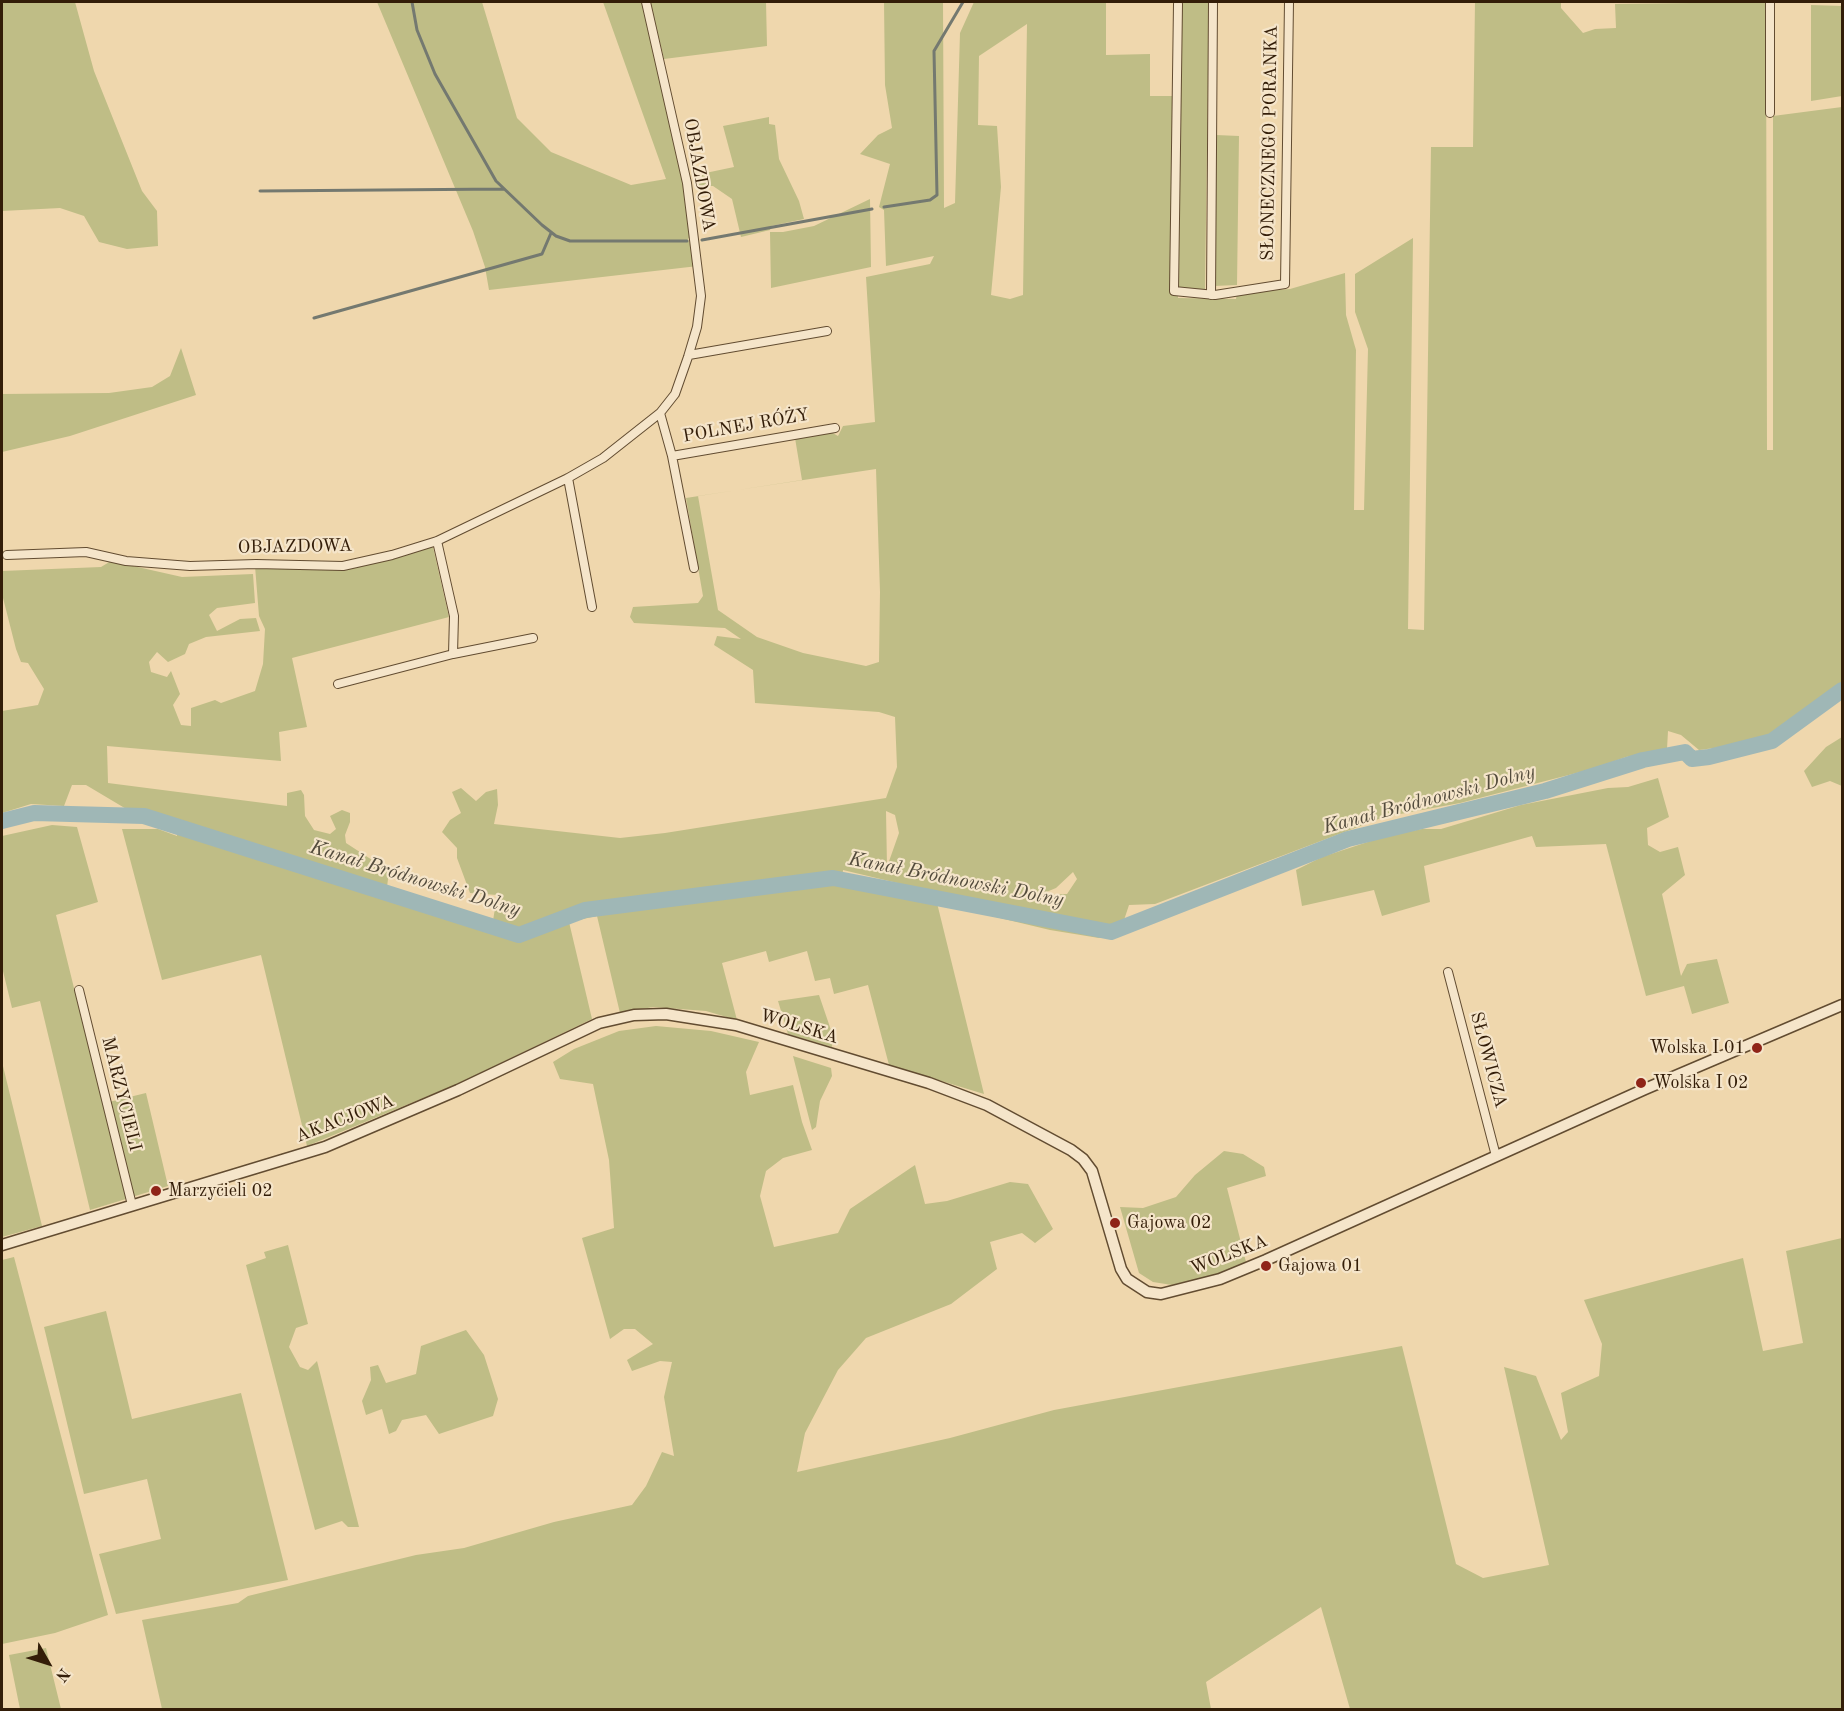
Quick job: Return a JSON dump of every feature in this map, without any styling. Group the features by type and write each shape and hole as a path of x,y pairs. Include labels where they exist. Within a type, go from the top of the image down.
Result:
{"street":[{"name":"OBJAZDOWA","path":"7,555 86,552 126,561 190,566 256,564 343,566 392,555 437,541 568,478 603,458 660,413 675,394 689,355 697,327 701,296 687,183 646,2"},
{"path":"1178,4 1174,291 1211,295 1213,2"},
{"name":"SŁONECZNEGO PORANKA","path":"1211,295 1285,284 1289,2"},
{"path":"1770,2 1770,113"},
{"path":"689,355 827,331"},
{"name":"POLNEJ RÓŻY","path":"660,413 672,456 835,428"},
{"path":"672,456 694,568"},
{"path":"568,478 592,607"},
{"path":"437,541 454,616 453,654"},
{"path":"338,684 453,654 533,638"},
{"name":"SŁOWICZA","path":"1448,972 1496,1156"},
{"name":"MARZYCIELI","path":"79,990 132,1205"},
{"name":"WOLSKA","path":"692,1017 745,1028 949,1089 987,1105 1071,1150 1092,1172 1121,1269 1134,1286 1161,1294 1220,1279 1644,1089 1842,1005"},
{"name":"AKACJOWA","path":"2,1245 325,1147 458,1090 599,1023 634,1015 692,1017"}],"shaded area":[{"path":"2,2 75,2 94,71 142,191 157,211 158,246 127,249 99,242 84,216 60,208 2,211"},
{"path":"377,2 482,2 517,118 551,152 631,185 666,179 603,2 643,2 682,175 691,235 688,239 698,266 489,290 485,267 473,231"},
{"path":"650,2 766,2 767,46 664,59"},
{"path":"884,2 943,2 944,208 955,203 960,33 974,2 1106,2 1106,55 1150,54 1150,96 1173,96 1178,298 1236,299 1237,293 1290,289 1345,273 1346,315 1356,350 1354,510 1364,510 1368,349 1355,312 1355,274 1413,238 1408,629 1424,630 1431,147 1473,147 1475,2 1561,2 1561,8 1583,33 1595,29 1616,28 1615,4 1766,2 1767,450 1773,450 1773,116 1842,107 1842,683 1772,735 1737,745 1699,750 1681,735 1668,731 1667,749 1626,757 1592,769 1460,803 1384,817 1155,904 1129,905 1123,933 1099,938 1050,930 937,903 984,1094 889,1065 868,985 834,994 830,978 815,981 807,951 769,962 766,951 722,963 737,1020 706,1011 653,1007 620,1013 597,916 569,922 592,1019 457,1084 307,1146 261,955 162,980 122,829 158,829 177,836 177,821 128,810 86,785 72,785 64,806 31,804 2,813 2,711 38,705 44,689 28,663 21,662 16,649 2,594 2,571 101,567 111,561 182,577 253,574 255,603 217,608 209,615 217,631 240,619 256,618 260,631 206,637 189,644 185,654 168,662 157,652 149,662 151,672 167,677 171,671 180,694 173,705 181,725 191,726 191,708 215,700 221,703 255,691 263,664 265,629 259,616 255,566 328,569 387,559 433,547 449,617 292,658 307,727 279,732 281,761 107,746 108,783 287,806 287,793 301,790 304,795 305,816 314,830 330,834 336,829 330,816 342,810 350,813 350,822 345,835 346,843 389,871 387,887 493,921 497,895 470,893 457,858 457,848 442,832 450,820 461,813 452,792 461,788 476,801 486,792 497,789 498,805 494,824 620,838 886,798 897,767 895,717 879,712 755,703 753,670 714,645 717,636 741,639 725,628 634,623 630,617 633,607 698,603 703,596 686,498 698,496 718,610 757,637 803,653 866,666 879,662 880,592 876,469 738,490 802,480 795,438 831,432 838,436 843,426 875,422 866,277 930,264 934,256 886,266 884,210 879,207 890,164 860,154 878,135 892,128 885,85","holes":["1027,24 1023,295 1010,299 991,295 1001,187 997,126 978,125 979,56","886,811 895,815 899,833 887,867","843,870 935,892 936,902 842,884","1073,872 1077,879 1067,894 1039,895 1056,888"]},
{"path":"1180,2 1209,2 1205,289 1179,289"},
{"path":"1811,5 1842,6 1842,96 1811,101"},
{"path":"769,117 769,124 775,125 779,159 799,201 804,219 771,226 770,230 741,237 732,199 713,186 698,186 696,175 734,167 723,126"},
{"path":"1216,135 1239,136 1237,285 1214,286"},
{"path":"870,199 871,267 771,288 770,232 814,226"},
{"path":"181,348 196,395 70,436 2,452 2,394 109,393 152,387 170,376"},
{"path":"1842,737 1842,786 1830,781 1812,787 1804,771 1826,747"},
{"path":"1658,778 1669,817 1647,828 1648,845 1660,852 1678,847 1685,875 1662,894 1681,976 1687,964 1717,959 1729,1003 1692,1014 1684,986 1646,996 1606,844 1536,847 1532,836 1424,866 1430,902 1382,916 1374,890 1302,906 1296,870 1322,857 1389,835 1422,829 1441,829 1521,805 1608,788 1628,787"},
{"path":"52,825 77,827 98,902 56,915 126,1199 90,1210 40,1001 12,1008 2,967 2,836"},
{"path":"819,995 833,1036 832,1047 788,1034 778,1001"},
{"path":"656,1026 711,1031 759,1042 746,1072 750,1095 793,1085 812,1150 783,1158 766,1171 760,1196 774,1247 838,1233 850,1209 915,1165 925,1204 947,1201 1010,1182 1028,1184 1053,1229 1035,1243 1022,1233 990,1242 997,1269 951,1304 866,1338 838,1370 805,1433 797,1472 950,1438 1054,1410 1402,1346 1456,1564 1483,1578 1549,1565 1504,1367 1536,1376 1561,1440 1568,1432 1561,1393 1599,1376 1602,1344 1584,1300 1743,1258 1763,1351 1803,1343 1786,1251 1842,1238 1842,1709 1350,1709 1321,1607 1206,1682 1211,1709 162,1709 142,1620 238,1603 248,1596 416,1555 464,1548 554,1522 632,1505 646,1486 662,1452 674,1456 664,1397 672,1362 660,1361 632,1371 627,1360 653,1344 635,1329 624,1329 610,1339 582,1238 614,1228 609,1160 593,1084 560,1079 553,1062 574,1049 619,1031"},
{"path":"793,1056 831,1068 832,1076 820,1101 816,1127 812,1130"},
{"path":"2,1062 42,1226 2,1237"},
{"path":"146,1093 168,1186 132,1197 109,1102"},
{"path":"1224,1151 1243,1154 1264,1167 1266,1176 1227,1188 1246,1262 1218,1274 1172,1285 1153,1282 1139,1273 1120,1207 1143,1208 1176,1197 1195,1175"},
{"path":"288,1245 308,1324 296,1328 289,1347 300,1367 308,1370 317,1361 359,1527 348,1527 342,1521 315,1530 246,1265 266,1258 264,1252"},
{"path":"14,1257 108,1615 55,1633 2,1644 2,1260"},
{"path":"106,1311 132,1419 241,1393 288,1580 116,1614 99,1554 161,1539 147,1479 84,1494 44,1327"},
{"path":"466,1330 484,1355 498,1399 493,1416 439,1434 426,1415 402,1420 396,1431 389,1434 382,1409 366,1415 362,1401 371,1380 370,1367 378,1365 386,1383 416,1374 421,1346"},
{"path":"46,1648 61,1709 20,1709 9,1655"}],"waterway":[{"path":"412,2 417,30 435,74 496,181 542,225 556,236 570,241 687,241"},
{"path":"884,207 930,200 937,195 934,51 963,2"},
{"path":"260,191 504,189"},
{"path":"702,240 872,209"},
{"path":"314,318 542,254 551,233"},
{"name":"Kanał Bródnowski Dolny","path":"2,821 34,813 144,816 519,935 585,910 833,878 1111,932 1348,839 1545,791 1643,760 1685,752 1692,759 1709,757 1772,741 1842,690"}],"place":[{"name":"Wolska I 01","path":"1757,1048"},
{"name":"Wolska I 02","path":"1641,1083"},
{"name":"Marzycieli 02","path":"156,1191"},
{"name":"Gajowa 02","path":"1115,1223"},
{"name":"Gajowa 01","path":"1266,1266"}]}
